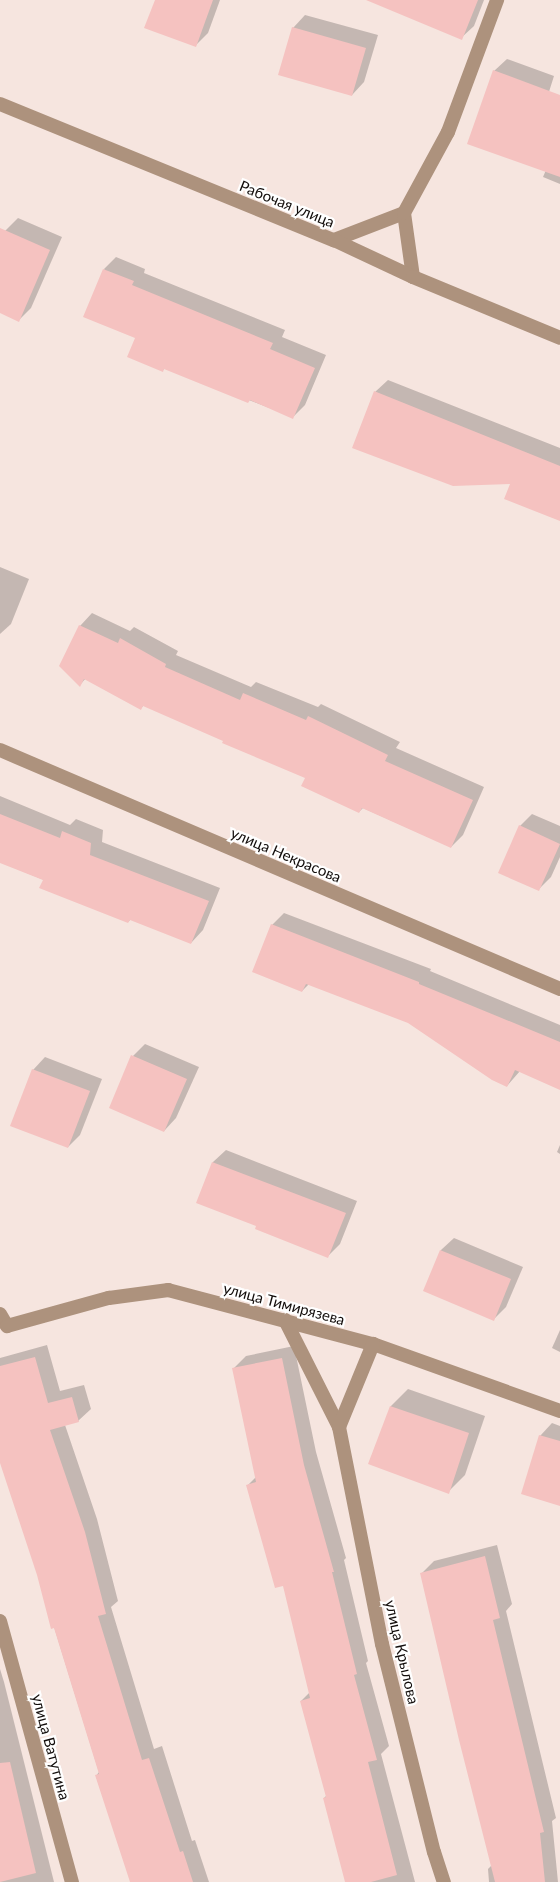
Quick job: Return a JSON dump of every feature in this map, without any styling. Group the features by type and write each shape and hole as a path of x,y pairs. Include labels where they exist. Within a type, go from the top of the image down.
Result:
{"street":[{"path":"413,277 404,213 448,132 497,0"},
{"name":"Рабочая улица","path":"0,104 334,240 413,277 560,338"},
{"path":"334,240 404,213"},
{"name":"улица Некрасова","path":"0,750 560,989"},
{"name":"улица Тимирязева","path":"2,1324 109,1298 168,1290 373,1344 560,1411"},
{"name":"улица Крылова","path":"285,1320 339,1427 382,1644 434,1852 444,1882"},
{"path":"339,1427 373,1344"},
{"name":"улица Ватутина","path":"0,1622 72,1882"}],"building":[{"path":"155,0 213,0 196,47 144,28"},
{"path":"366,0 478,0 462,40"},
{"path":"292,27 366,48 352,96 278,75"},
{"path":"493,70 560,95 560,177 467,144"},
{"path":"0,228 50,250 19,322 0,313"},
{"path":"103,269 134,281 132,285 273,343 270,349 315,368 293,419 250,400 248,403 164,369 163,372 127,357 135,338 83,317"},
{"path":"374,391 560,466 560,521 504,499 510,484 453,486 352,448"},
{"path":"79,625 118,643 120,638 166,664 165,667 240,700 243,693 306,720 308,716 388,755 385,761 473,800 451,848 362,808 359,813 301,786 305,778 222,743 223,741 143,706 141,710 84,679 80,687 59,666"},
{"path":"0,814 60,838 62,831 91,843 90,855 209,901 191,944 130,920 128,923 39,888 43,880 0,863"},
{"path":"519,825 560,844 539,891 498,873"},
{"path":"271,924 419,982 419,984 560,1042 560,1090 515,1070 507,1087 492,1080 408,1023 306,984 302,992 252,972"},
{"path":"131,1055 187,1079 164,1132 109,1108"},
{"path":"32,1069 90,1091 68,1148 10,1126"},
{"path":"212,1162 346,1213 328,1258 255,1229 256,1226 196,1203"},
{"path":"440,1250 511,1279 494,1321 423,1291"},
{"path":"35,1357 48,1403 72,1397 79,1422 50,1430 85,1532 106,1614 98,1616 142,1760 149,1758 180,1852 183,1851 193,1882 130,1882 95,1775 99,1774 54,1628 51,1629 37,1575 0,1463 0,1366"},
{"path":"282,1358 304,1465 334,1572 332,1572 357,1674 354,1675 377,1760 368,1762 397,1875 371,1882 345,1882 323,1798 326,1797 300,1701 310,1698 283,1586 275,1588 246,1485 256,1482 232,1368"},
{"path":"390,1406 469,1433 449,1494 368,1464"},
{"path":"539,1435 560,1441 560,1506 521,1494"},
{"path":"485,1556 500,1618 493,1620 544,1832 540,1833 545,1882 495,1882 420,1573"},
{"path":"10,1762 36,1873 0,1882 0,1763"}]}
